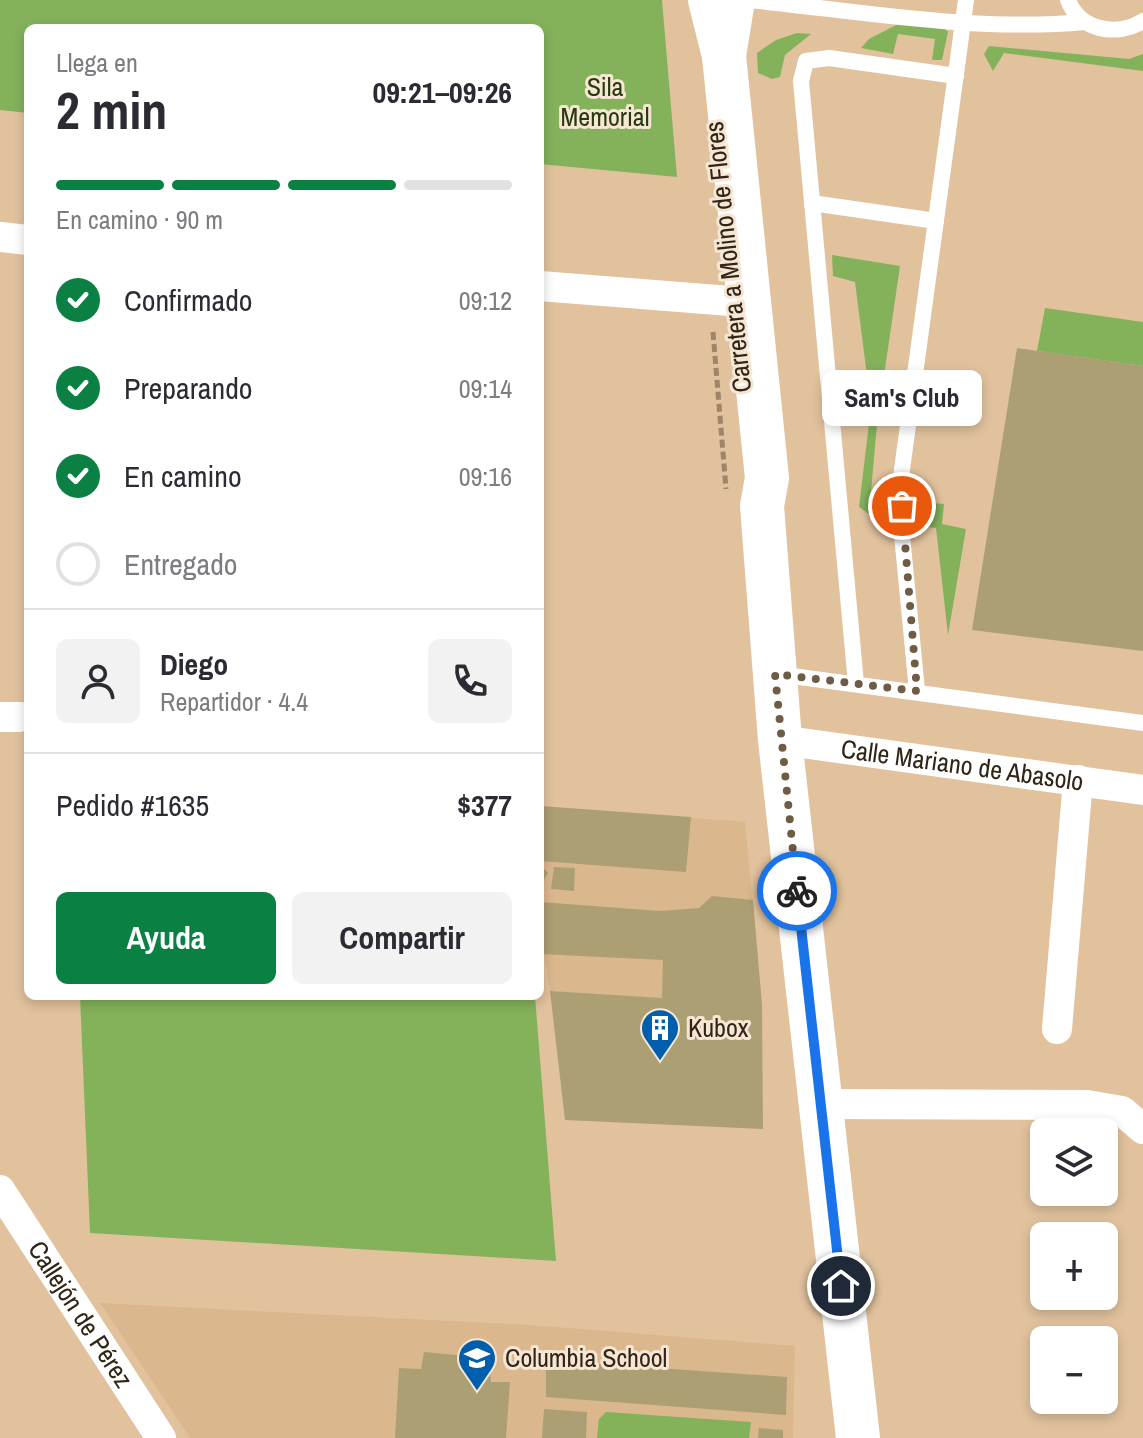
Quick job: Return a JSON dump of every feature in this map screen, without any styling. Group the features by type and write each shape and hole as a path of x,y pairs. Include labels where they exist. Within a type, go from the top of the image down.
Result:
{"main road":[{"name":"Carretera a Molino de Flores","path":"723,1 724,56 767,478 762,506 780,740 858,1438"},
{"name":"Carretera a Molino de Flores","path":"723,1 708,58 730,301 752,479 762,506"}],"street":[{"path":"0,237 24,240"},
{"path":"544,286 730,301"},
{"name":"Calle Mariano de Abasolo","path":"780,740 1143,790"},
{"path":"1057,1029 1078,780"},
{"path":"821,1104 1087,1105 1122,1111 1143,1129"},
{"name":"Callejón de Pérez","path":"0,1190 14,1232 161,1438"}],"lane":[{"path":"917,691 902,535 901,477 966,0"},
{"path":"1068,0 1085,22 1103,30 1122,30 1142,22"},
{"path":"723,1 963,22 1040,26 1085,22"},
{"path":"856,684 801,81 806,61 829,58 956,76"},
{"path":"812,203 936,221"},
{"path":"775,674 1143,723"}],"shaded area":[{"path":"544,806 745,822 762,1005 550,991 544,954"},
{"name":"Columbia School","path":"100,1303 530,1325 795,1346 793,1438 190,1438"}],"green space":[{"name":"Sila Memorial","path":"0,0 662,0 677,177 544,164 544,24 24,24 24,113 0,110"},
{"path":"898,24 942,25 948,32 942,60 932,60 935,39 898,34 893,54 861,48 869,39"},
{"path":"797,33 811,34 785,55 780,77 772,79 758,73 757,53 776,40"},
{"path":"989,46 1129,59 1143,54 1143,71 1004,53 993,71 984,54"},
{"path":"832,255 900,266 877,424 869,514 859,507 871,407 855,282 833,276"},
{"path":"1045,308 1143,322 1143,366 1037,351"},
{"path":"920,502 944,504 942,524 966,529 948,635 936,528 918,526"},
{"path":"80,1000 535,1000 556,1261 90,1233"},
{"path":"606,1412 751,1422 749,1438 597,1438 599,1419"}],"building":[{"path":"1017,348 1143,366 1143,651 972,630"},
{"path":"544,806 691,817 686,872 544,861"},
{"path":"554,867 575,868 574,891 551,889"},
{"name":"Kubox","path":"712,896 753,900 762,1005 763,1129 565,1120 550,991 662,998 663,960 544,954 544,902 660,911 699,908"},
{"path":"424,1352 489,1358 491,1382 510,1382 506,1438 395,1438 399,1368 421,1369"},
{"path":"546,1360 787,1377 786,1415 546,1397"},
{"path":"544,1409 587,1412 586,1438 542,1438"},
{"path":"759,1428 783,1430 783,1438 758,1438"}],"way so far":[{"path":"797,891 775,674 917,691 902,506"}],"place":[{"name":"Sam's Club","path":"902,506"},
{"name":"Kubox","path":"660,1062"},
{"name":"Columbia School","path":"477,1392"}],"route":[{"path":"797,891 841,1286"}]}
